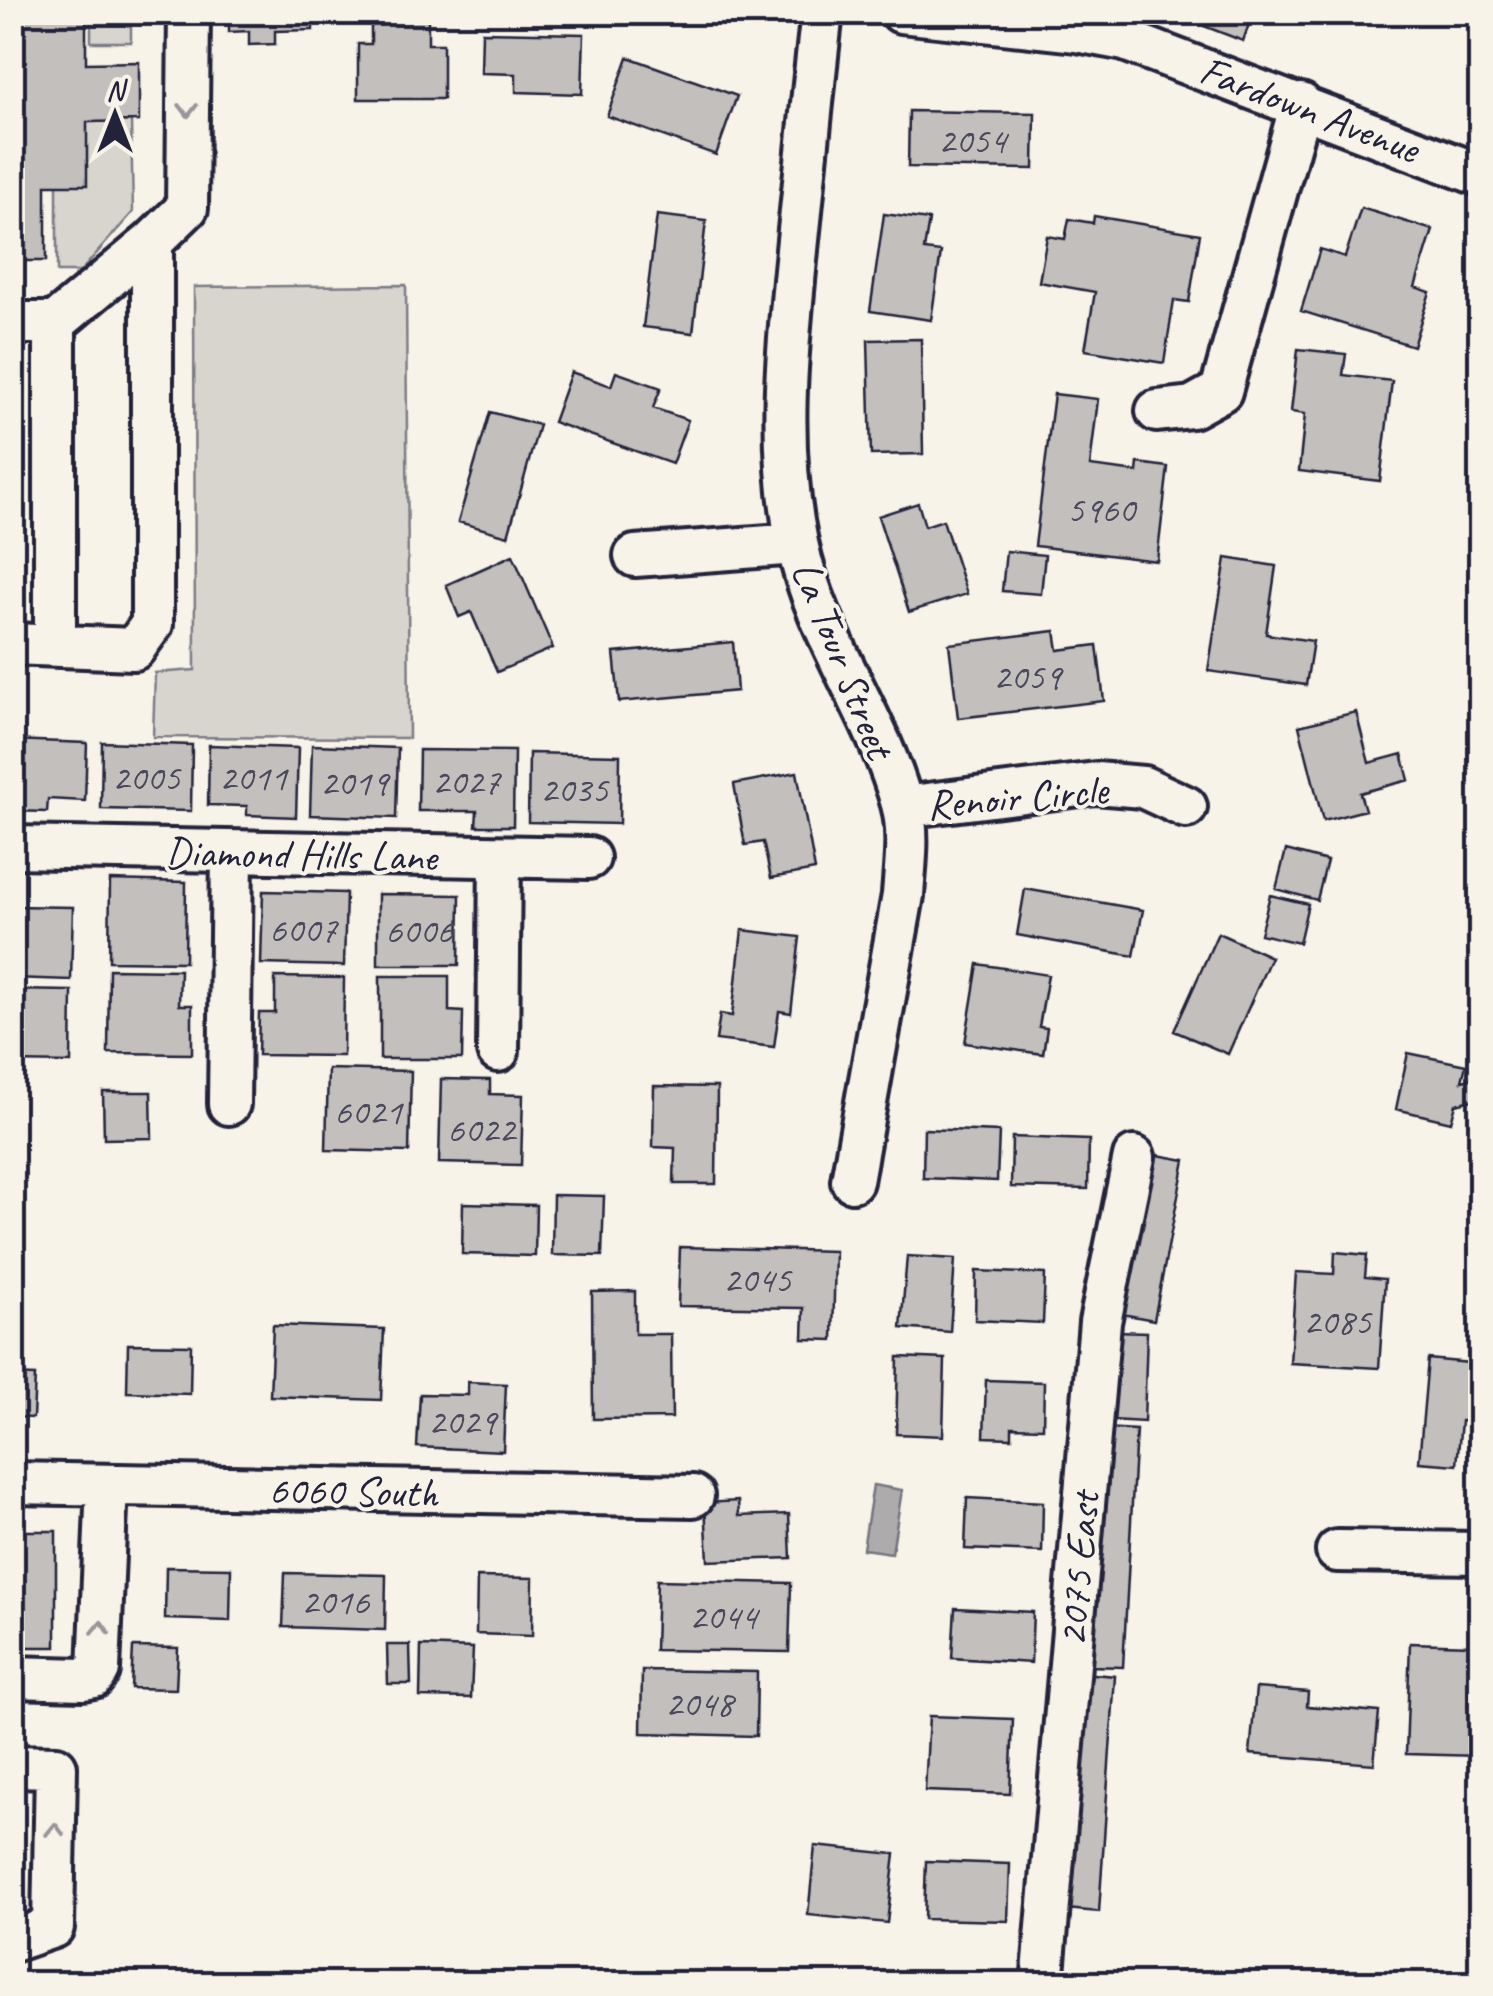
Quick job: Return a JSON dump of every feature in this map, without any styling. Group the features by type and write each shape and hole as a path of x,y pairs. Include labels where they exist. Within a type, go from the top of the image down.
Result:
{"street":[{"path":"12,322 55,323 188,208 189,12"},
{"name":"La Tour Street","path":"822,12 784,377 785,448 797,544 834,650 878,740 903,807 906,850 904,895 852,1182"},
{"name":"Fardown Avenue","path":"901,12 1077,31 1131,26 1301,104 1480,174"},
{"path":"1157,411 1192,407 1221,391 1301,104"},
{"path":"12,644 134,649 152,624 152,242"},
{"path":"55,323 55,645"},
{"path":"635,556 797,544"},
{"name":"Renoir Circle","path":"903,807 1096,782 1142,787 1186,807"},
{"name":"Diamond Hills Lane","path":"12,846 589,858"},
{"path":"230,1104 232,853"},
{"path":"498,1052 500,858"},
{"name":"2075 East","path":"1042,1984 1100,1322 1134,1157"},
{"name":"6060 South","path":"12,1484 692,1496"},
{"path":"12,1676 83,1679 94,1677 99,1670 107,1485"},
{"path":"1337,1551 1480,1553"},
{"path":"12,1766 56,1767 53,1927 12,1941"}],"shaded area":[{"path":"91,13 131,13 131,42 91,42"},
{"path":"131,121 133,212 80,272 57,272 57,185 87,122"},
{"path":"406,285 409,738 153,737 155,673 195,670 194,287"},
{"path":"873,1485 902,1490 892,1553 863,1549"}],"building":[{"path":"12,12 86,12 86,63 139,62 139,121 87,122 87,185 46,185 46,261 12,261"},
{"path":"229,12 313,12 313,30 275,31 275,44 249,45 249,31 229,32"},
{"path":"371,12 428,12 428,44 443,44 443,99 358,99 358,44 371,44"},
{"path":"1209,12 1242,12 1252,16 1243,41 1204,26"},
{"path":"482,32 584,34 582,94 516,92 516,74 481,73"},
{"path":"628,57 737,96 716,155 607,116"},
{"path":"909,111 1035,113 1034,169 908,167"},
{"path":"1361,208 1433,230 1415,287 1430,292 1413,346 1301,311 1320,249 1345,257"},
{"path":"884,214 929,220 924,250 941,252 931,320 870,311"},
{"path":"657,215 706,221 693,333 643,327"},
{"path":"1094,216 1200,234 1189,302 1174,300 1164,363 1085,350 1095,292 1039,282 1047,236 1065,239 1069,219 1093,223"},
{"path":"921,339 923,454 871,455 868,340"},
{"path":"1298,349 1346,354 1343,375 1392,381 1380,481 1299,471 1305,414 1291,412"},
{"path":"571,372 611,386 616,372 661,388 653,408 688,420 672,464 553,422"},
{"path":"1054,394 1098,399 1090,466 1137,472 1138,463 1168,467 1157,561 1035,546"},
{"path":"490,412 539,425 508,536 458,522"},
{"path":"918,503 925,526 943,520 967,594 909,612 878,516"},
{"path":"1006,551 1045,555 1041,594 1002,591"},
{"path":"513,555 553,648 497,672 471,612 459,617 446,585"},
{"path":"1226,558 1276,566 1266,634 1313,641 1306,685 1208,671"},
{"path":"1055,631 1058,650 1097,645 1104,701 958,718 949,644"},
{"path":"733,642 737,691 619,702 614,653"},
{"path":"1356,712 1369,763 1402,754 1409,780 1360,793 1365,810 1323,821 1299,726"},
{"path":"12,740 87,743 85,801 48,799 47,812 12,811"},
{"path":"102,742 192,745 191,811 101,809"},
{"path":"209,745 298,748 296,817 247,815 247,806 208,805"},
{"path":"312,745 398,748 396,818 310,815"},
{"path":"419,750 514,751 513,826 476,826 477,811 418,811"},
{"path":"529,753 620,755 619,824 528,822"},
{"path":"797,772 815,870 771,878 763,842 745,845 734,784"},
{"path":"1286,850 1327,861 1317,900 1276,889"},
{"path":"110,880 186,882 185,962 109,961"},
{"path":"1025,889 1143,910 1134,956 1017,935"},
{"path":"263,891 346,893 344,966 261,964"},
{"path":"378,894 460,895 459,965 378,965"},
{"path":"1270,895 1308,904 1299,943 1260,934"},
{"path":"12,906 73,907 71,980 12,978"},
{"path":"742,930 800,937 791,1013 779,1011 774,1047 716,1040 720,1014 732,1016"},
{"path":"1218,933 1271,957 1228,1054 1174,1031"},
{"path":"978,964 1048,975 1039,1027 1047,1028 1043,1054 965,1043"},
{"path":"109,969 180,970 179,1005 192,1005 192,1054 108,1053"},
{"path":"380,976 449,976 449,1011 463,1012 462,1059 380,1059"},
{"path":"275,977 344,978 343,1056 258,1055 259,1013 275,1013"},
{"path":"12,990 72,991 71,1063 12,1062"},
{"path":"1408,1053 1466,1065 1462,1081 1480,1077 1480,1118 1476,1099 1456,1104 1451,1122 1396,1109"},
{"path":"328,1069 411,1071 409,1152 326,1150"},
{"path":"441,1079 490,1080 490,1094 523,1095 521,1165 439,1163"},
{"path":"654,1086 717,1087 716,1184 674,1184 675,1148 653,1147"},
{"path":"103,1092 151,1092 152,1138 104,1139"},
{"path":"924,1129 999,1132 997,1181 923,1178"},
{"path":"1012,1137 1089,1140 1088,1189 1011,1187"},
{"path":"1152,1154 1185,1160 1154,1320 1122,1314"},
{"path":"553,1195 604,1196 602,1256 552,1255"},
{"path":"463,1203 536,1205 535,1256 462,1254"},
{"path":"680,1247 835,1251 833,1340 803,1339 804,1308 678,1306"},
{"path":"1335,1252 1367,1255 1365,1277 1385,1279 1379,1368 1290,1363 1296,1272 1334,1274"},
{"path":"907,1256 955,1259 950,1332 901,1328"},
{"path":"976,1271 1045,1274 1043,1323 975,1320"},
{"path":"635,1291 635,1334 671,1334 672,1418 593,1419 592,1292"},
{"path":"273,1325 384,1329 381,1400 270,1396"},
{"path":"1114,1331 1147,1332 1144,1422 1111,1420"},
{"path":"128,1344 191,1345 190,1394 127,1392"},
{"path":"898,1357 945,1359 943,1436 896,1434"},
{"path":"1428,1359 1480,1364 1480,1422 1461,1421 1457,1465 1419,1462"},
{"path":"12,1375 35,1376 33,1418 12,1417"},
{"path":"986,1380 1044,1382 1043,1428 1012,1427 1012,1438 984,1437"},
{"path":"468,1382 506,1384 503,1451 417,1447 420,1394 468,1395"},
{"path":"1103,1428 1136,1430 1123,1667 1090,1666"},
{"path":"967,1498 1043,1502 1042,1552 965,1549"},
{"path":"738,1501 739,1516 789,1514 791,1558 708,1561 705,1503"},
{"path":"12,1531 56,1531 56,1647 12,1647"},
{"path":"166,1567 231,1568 230,1621 165,1619"},
{"path":"285,1573 386,1575 385,1630 283,1627"},
{"path":"477,1577 533,1578 532,1636 476,1634"},
{"path":"657,1580 791,1583 789,1652 655,1650"},
{"path":"955,1608 1033,1612 1031,1663 952,1658"},
{"path":"1410,1643 1471,1645 1468,1707 1480,1708 1480,1756 1406,1754"},
{"path":"387,1645 410,1645 411,1684 388,1684"},
{"path":"421,1646 473,1648 471,1698 420,1697"},
{"path":"133,1647 178,1648 176,1689 131,1688"},
{"path":"642,1670 757,1672 756,1736 641,1733"},
{"path":"1082,1673 1115,1676 1099,1912 1066,1909"},
{"path":"1256,1688 1308,1692 1307,1706 1379,1712 1374,1764 1250,1754"},
{"path":"929,1716 1013,1719 1010,1794 925,1791"},
{"path":"815,1846 895,1854 887,1923 808,1915"},
{"path":"926,1861 1010,1864 1008,1921 924,1919"},
{"path":"1316,1979 1432,1981 1432,1984 1316,1984"}]}
